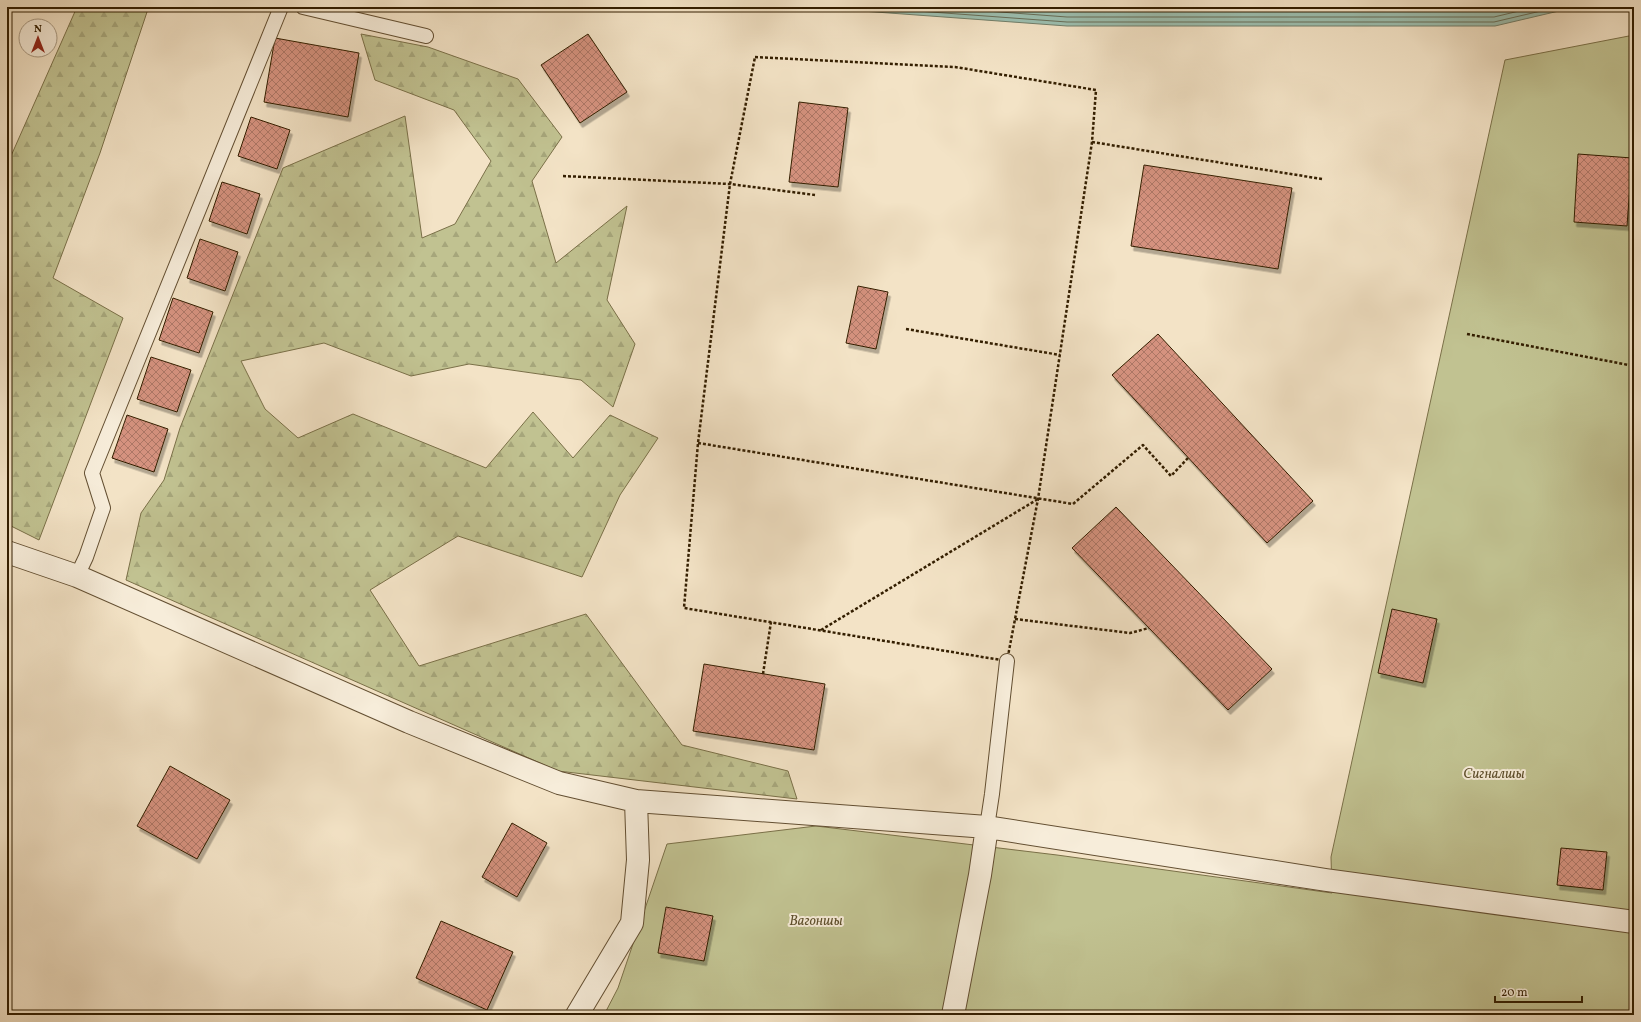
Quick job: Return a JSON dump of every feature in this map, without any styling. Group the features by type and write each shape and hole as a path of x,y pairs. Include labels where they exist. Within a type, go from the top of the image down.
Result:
{"street":[{"path":"7,552 76,576 409,722 560,784 636,802 987,827 1326,880 1634,922"},
{"path":"577,1015 632,923 638,860 636,802"},
{"path":"953,1015 980,875 987,827"}],"lane":[{"path":"76,576 86,557 103,508 92,473 281,7"},
{"path":"303,7 426,36"},
{"path":"987,827 1007,661"}],"path":[{"path":"755,57 955,67 1096,90 1092,142 1038,499 1007,661 684,608 698,443 730,184 755,57"},
{"path":"1092,142 1322,179"},
{"path":"563,176 730,184 815,195"},
{"path":"906,329 1060,355"},
{"path":"1467,334 1634,366"},
{"path":"698,443 1073,504 1143,445 1171,476 1188,458"},
{"path":"821,630 1038,499"},
{"path":"1015,619 1130,633 1149,628"},
{"path":"763,674 771,622"}],"green space":[{"path":"77,7 135,7 147,12 100,153 53,278 123,318 39,540 7,524 7,165 54,58 58,58 58,50"},
{"path":"361,34 428,47 518,79 562,137 532,181 556,263 627,206 607,300 635,344 613,407 581,380 469,364 411,376 324,343 241,361 265,409 298,438 353,414 486,468 533,412 573,458 610,415 658,438 620,495 582,577 458,536 370,590 419,666 586,614 682,745 788,771 797,799 558,771 126,580 141,513 164,480 180,428 283,168 405,116 422,238 455,224 491,161 454,110 375,80"},
{"path":"1634,35 1634,1015 604,1015 618,988 667,844 816,826 1057,855 1332,893 1331,857 1505,60"}],"water":[{"path":"807,7 1576,7 1495,26 1067,26"}],"building":[{"path":"588,34 627,92 580,123 541,65"},
{"path":"275,38 359,53 348,117 264,102"},
{"path":"799,102 848,108 838,187 789,182"},
{"path":"251,117 290,130 277,169 238,156"},
{"path":"1578,154 1632,158 1627,226 1574,222"},
{"path":"1144,165 1292,188 1278,269 1131,246"},
{"path":"222,182 260,194 247,234 209,221"},
{"path":"200,239 238,252 225,291 187,278"},
{"path":"858,286 888,292 876,349 846,343"},
{"path":"173,298 213,312 199,353 159,340"},
{"path":"1158,334 1313,501 1267,543 1112,375"},
{"path":"151,357 191,370 177,412 137,399"},
{"path":"127,415 168,429 154,472 112,458"},
{"path":"1116,507 1272,669 1228,710 1072,548"},
{"path":"1392,609 1437,619 1423,683 1378,673"},
{"path":"704,664 825,684 814,750 693,731"},
{"path":"170,766 230,800 197,859 137,826"},
{"path":"512,823 547,843 517,897 482,877"},
{"path":"1561,848 1607,852 1603,890 1557,885"},
{"path":"666,907 713,916 704,961 658,953"},
{"path":"441,921 513,952 487,1010 416,978"}],"park label":[{"name":"Сигналшы","path":"1494,774"},
{"name":"Вагоншы","path":"816,921"}]}
